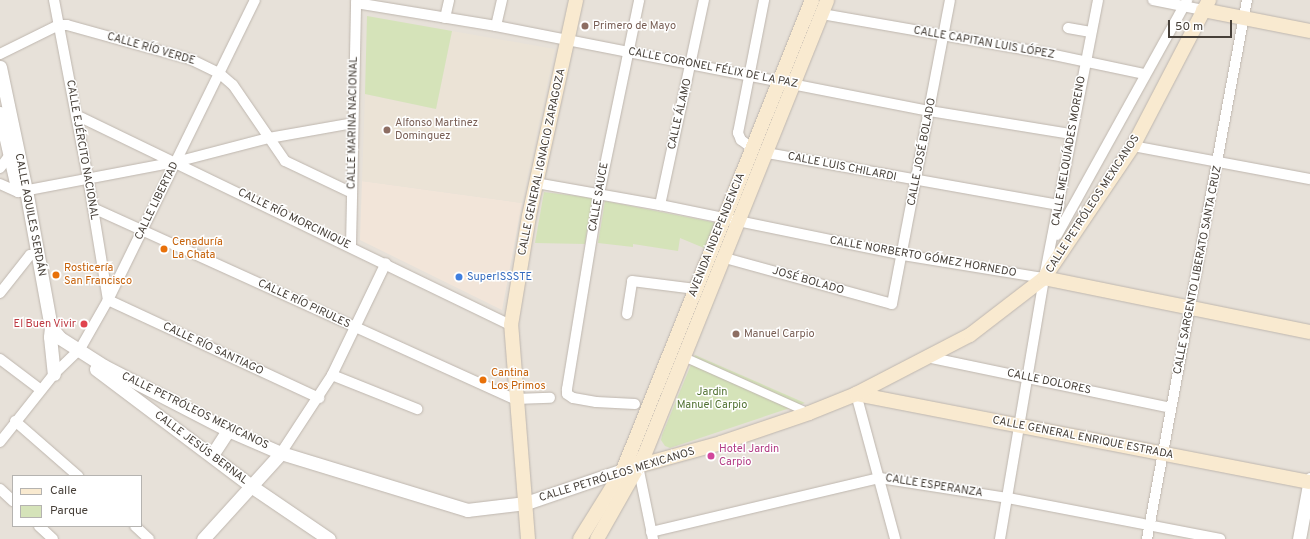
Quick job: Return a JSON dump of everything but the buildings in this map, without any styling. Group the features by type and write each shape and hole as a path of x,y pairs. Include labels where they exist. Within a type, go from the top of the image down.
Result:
{"main road":[{"name":"CALLE GENERAL IGNACIO ZARAGOZA","path":"528,539 526,503 515,399 511,325 536,183 569,39 576,0"},
{"name":"AVENIDA INDEPENDENCIA","path":"580,539 623,470 723,218 812,0"},
{"name":"AVENIDA INDEPENDENCIA","path":"597,539 638,466 725,258 738,221 795,85 827,0"},
{"path":"1210,6 1244,18 1310,31"},
{"name":"CALLE PETRÓLEOS MEXICANOS","path":"623,470 809,413 856,394 970,335 1044,278 1133,146 1183,48 1196,38 1210,6"},
{"name":"CALLE NORBERTO GÓMEZ HORNEDO","path":"1044,278 1310,332"},
{"name":"CALLE GENERAL ENRIQUE ESTRADA","path":"856,394 1310,481"}],"street":[{"name":"CALLE EJÉRCITO NACIONAL","path":"54,0 88,178 108,300"},
{"name":"CALLE LIBERTAD","path":"15,421 54,374 77,352 108,300 255,0"},
{"path":"445,18 448,0"},
{"path":"496,26 502,0"},
{"name":"CALLE SAUCE","path":"635,404 596,402 568,394 599,194 627,51 639,0"},
{"name":"CALLE ÁLAMO","path":"660,205 704,0"},
{"path":"752,148 741,140 738,133 748,74 764,0"},
{"name":"CALLE JOSÉ BOLADO","path":"892,304 917,182 950,0"},
{"name":"CALLE MELQUÍADES MORENO","path":"1000,539 1029,378 1044,278 1053,242 1071,134 1098,0"},
{"path":"1153,0 1210,6"},
{"name":"CALLE SARGENTO LIBERATO SANTA CRUZ","path":"1146,539 1164,453 1171,408 1191,308 1247,0"},
{"name":"CALLE CORONEL FÉLIX DE LA PAZ","path":"356,1 569,39 930,111 1071,134"},
{"name":"CALLE MARINA NACIONAL","path":"351,246 356,1"},
{"name":"CALLE PETRÓLEOS MEXICANOS","path":"1053,242 1185,3"},
{"name":"CALLE CAPITAN LUIS LÓPEZ","path":"822,14 1086,61 1145,74"},
{"path":"0,54 59,25"},
{"name":"CALLE RÍO VERDE","path":"59,25 190,59 219,73 232,85 285,161 293,167 352,193"},
{"path":"1068,28 1091,32"},
{"name":"CALLE AQUILES SERDÁN","path":"0,67 13,151 22,191 33,255 50,332 54,374"},
{"name":"CALLE AQUILES SERDÁN","path":"0,113 13,151"},
{"name":"CALLE RÍO MORCINIQUE","path":"76,115 351,246 511,325"},
{"path":"0,184 22,191 176,162 269,138 354,123"},
{"path":"1133,146 1218,160 1310,179"},
{"path":"0,168 13,151"},
{"name":"CALLE LUIS CHILARDI","path":"767,153 917,182 1059,205"},
{"name":"CALLE NORBERTO GÓMEZ HORNEDO","path":"536,183 660,205 903,255 1044,278"},
{"name":"CALLE RÍO PIRULES","path":"93,208 515,399"},
{"path":"0,292 33,255"},
{"name":"JOSÉ BOLADO","path":"725,258 892,304"},
{"path":"203,539 281,453 319,398 332,375 386,263"},
{"path":"627,314 632,281 695,289"},
{"name":"CALLE RÍO SANTIAGO","path":"108,300 319,398"},
{"path":"50,332 77,352"},
{"name":"CALLE PETRÓLEOS MEXICANOS","path":"77,352 228,430 281,453 467,510 526,503 623,470"},
{"name":"CALLE JESÚS BERNAL","path":"77,352 251,486 328,539"},
{"path":"684,357 809,413"},
{"name":"CALLE DOLORES","path":"927,357 1171,408"},
{"path":"0,359 41,390"},
{"path":"332,375 417,409"},
{"path":"856,394 880,478 895,539"},
{"path":"515,399 550,398"},
{"path":"0,442 15,421 77,475"},
{"path":"212,455 228,430"},
{"path":"638,466 652,535"},
{"name":"CALLE ESPERANZA","path":"652,535 880,478 1008,498 1220,539"},
{"path":"1299,539 1310,481"},
{"path":"0,489 12,501"},
{"path":"40,527 53,539"},
{"path":"135,527 149,539"}],"shaded area":[{"path":"0,0 1310,0 1310,539 0,539"},
{"path":"452,31 555,49 522,203 362,181 365,94 436,109"},
{"path":"362,181 522,203 502,310 360,240"}],"green space":[{"path":"367,16 452,31 436,109 365,94"},
{"path":"544,192 592,198 585,244 535,243"},
{"path":"605,201 717,223 704,248 680,238 678,251 633,244 633,247 598,243"},
{"name":"Jardin Manuel Carpio","path":"695,355 805,403 670,448 665,446 661,440 662,435"}],"place":[{"name":"Primero de Mayo","path":"585,26"},
{"name":"Alfonso Martinez Dominguez","path":"387,130"},
{"name":"Cenaduría La Chata","path":"164,249"},
{"name":"Rosticería San Francisco","path":"56,275"},
{"name":"SuperISSSTE","path":"459,277"},
{"name":"El Buen Vivir","path":"84,324"},
{"name":"Manuel Carpio","path":"736,334"},
{"name":"Cantina Los Primos","path":"483,380"},
{"name":"Hotel Jardin Carpio","path":"711,456"}]}
